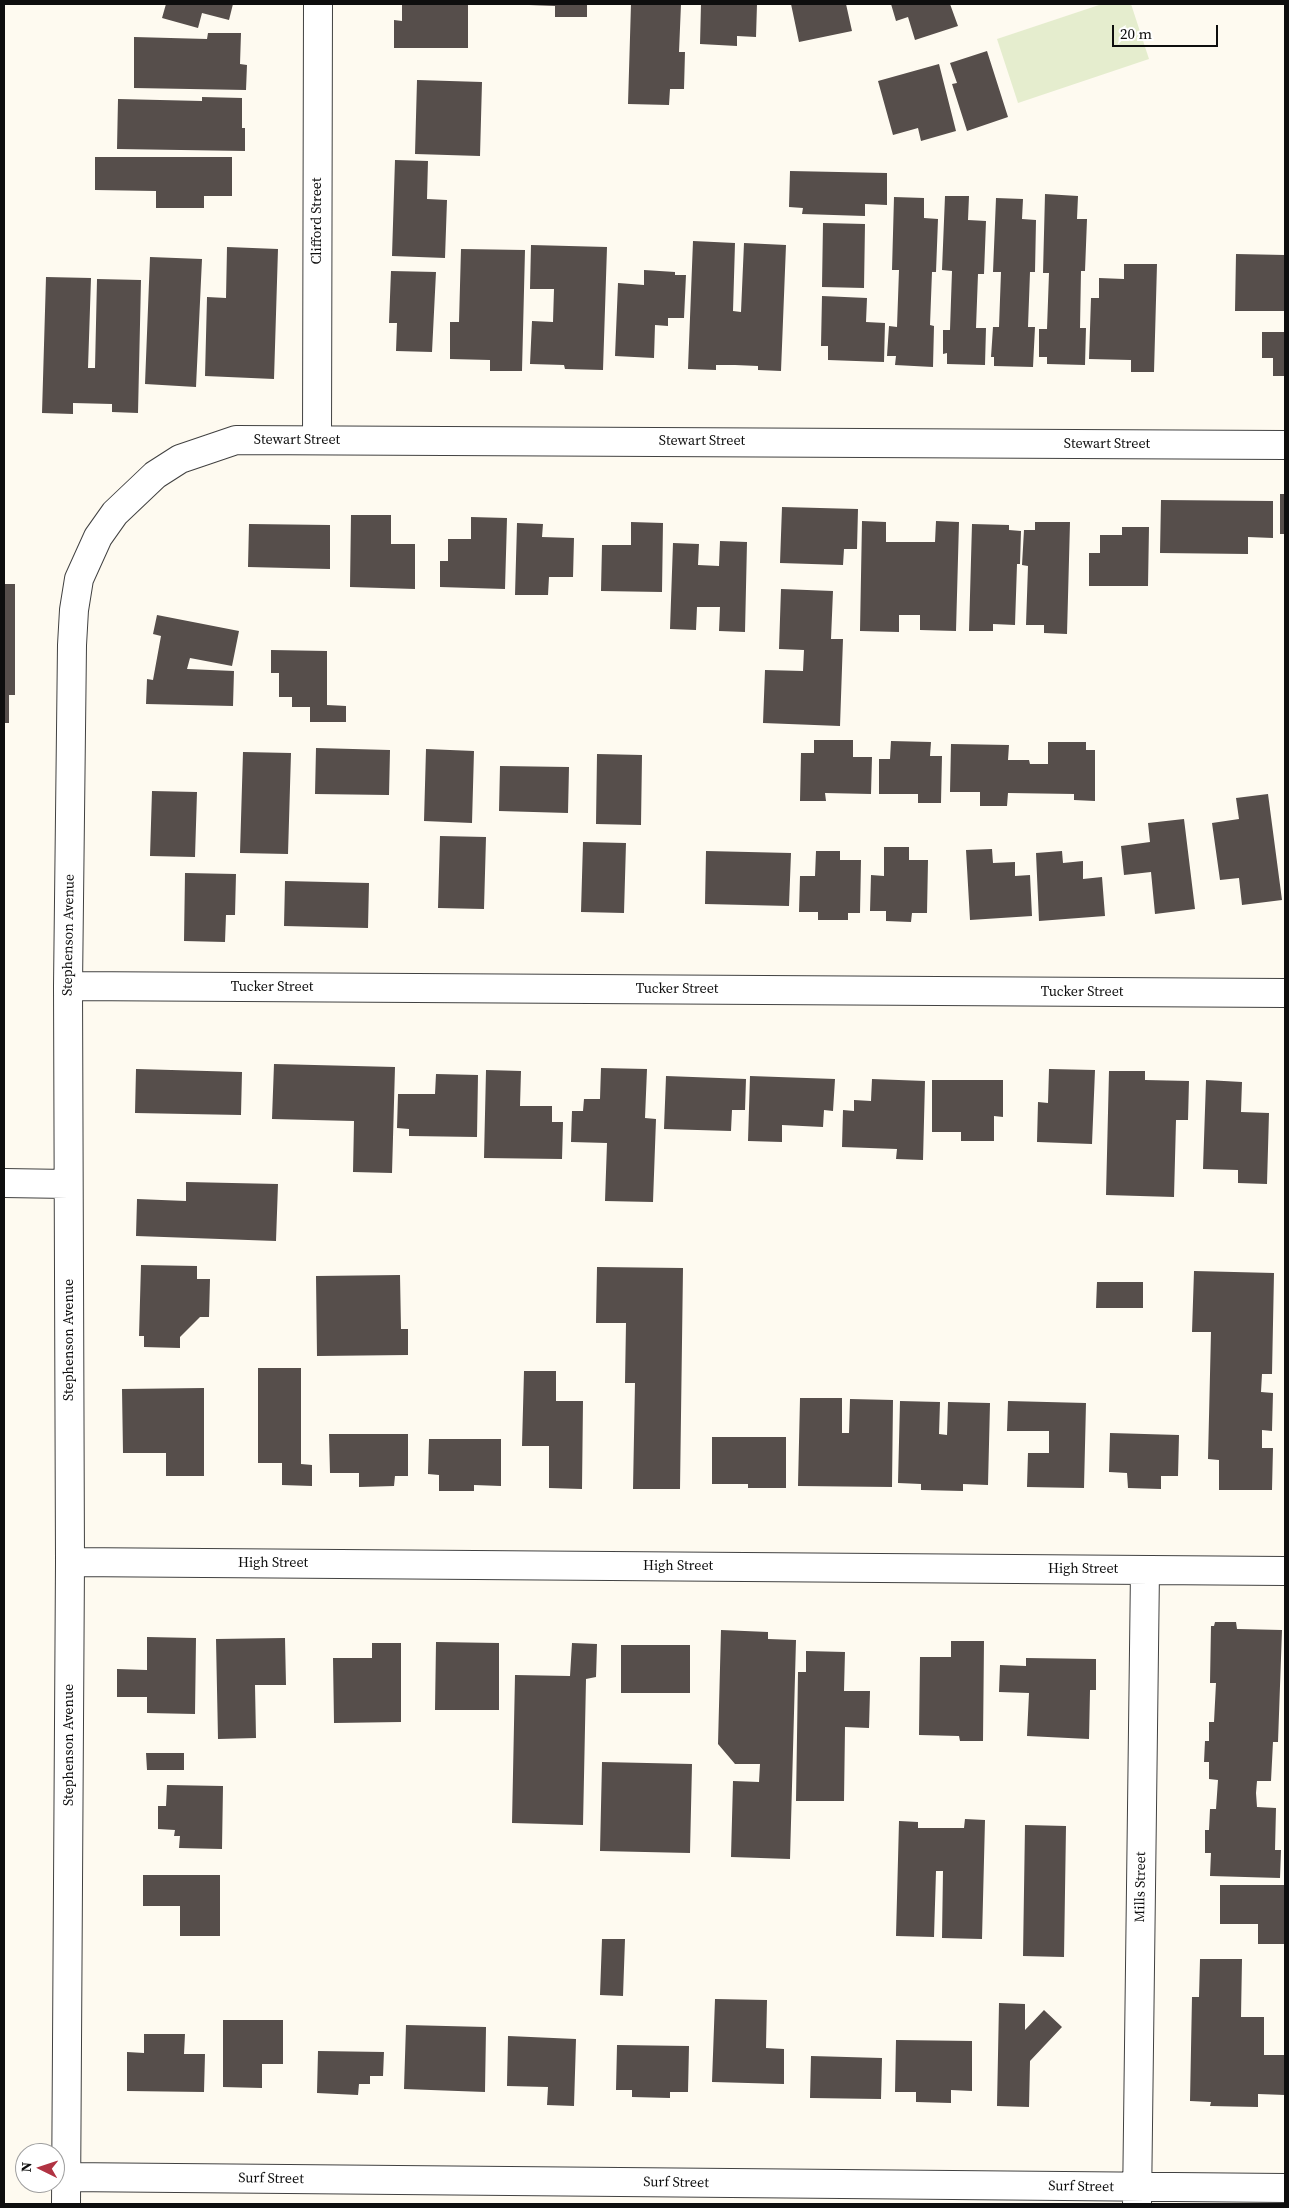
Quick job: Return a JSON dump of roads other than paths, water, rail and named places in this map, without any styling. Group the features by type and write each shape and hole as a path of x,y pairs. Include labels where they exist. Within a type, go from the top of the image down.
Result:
{"street":[{"name":"Clifford Street","path":"317,439 318,4"},
{"name":"Stewart Street","path":"134,494 155,475 180,459 236,440 1285,445"},
{"name":"Stephenson Avenue","path":"66,2204 70,1562 68,986 72,645 74,610 79,579 98,537 115,513 134,494"},
{"name":"Tucker Street","path":"68,986 1285,993"},
{"path":"4,1183 68,1184"},
{"name":"High Street","path":"70,1562 1285,1571"},
{"name":"Mills Street","path":"1137,2196 1146,1570"},
{"name":"Surf Street","path":"66,2177 1137,2196 1285,2188"}]}
